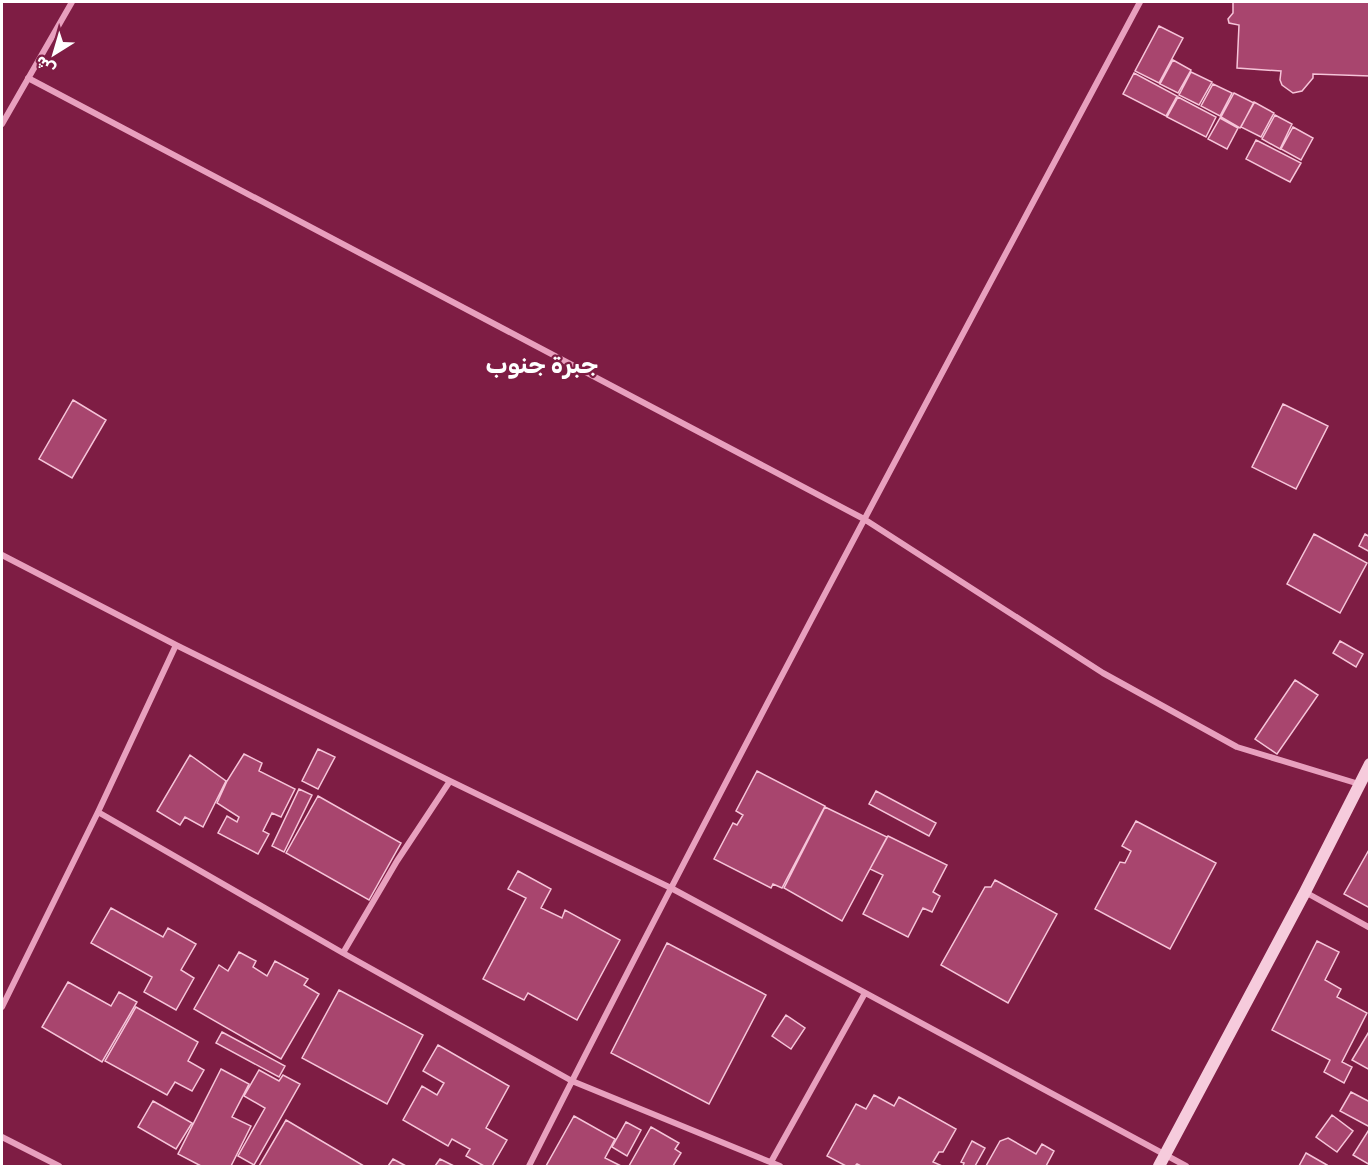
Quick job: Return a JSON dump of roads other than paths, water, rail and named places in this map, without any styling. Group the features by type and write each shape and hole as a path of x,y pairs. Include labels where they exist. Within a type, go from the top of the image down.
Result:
{"street":[{"path":"2,123 72,2"},
{"path":"529,1167 671,888 864,519 1140,2"},
{"path":"28,78 864,519 1103,673 1237,747 1359,784"},
{"path":"2,555 176,645 671,888 864,993 1162,1161 1186,1167"},
{"path":"2,1006 98,812 176,645"},
{"path":"1162,1161 1305,892 1370,764"},
{"path":"344,952 397,861 450,781"},
{"path":"98,812 572,1081 780,1167"},
{"path":"1305,892 1370,928"},
{"path":"771,1162 864,993"},
{"path":"2,1137 59,1167"}],"district":[{"name":"جبرة جنوب","path":"542,365"}]}
